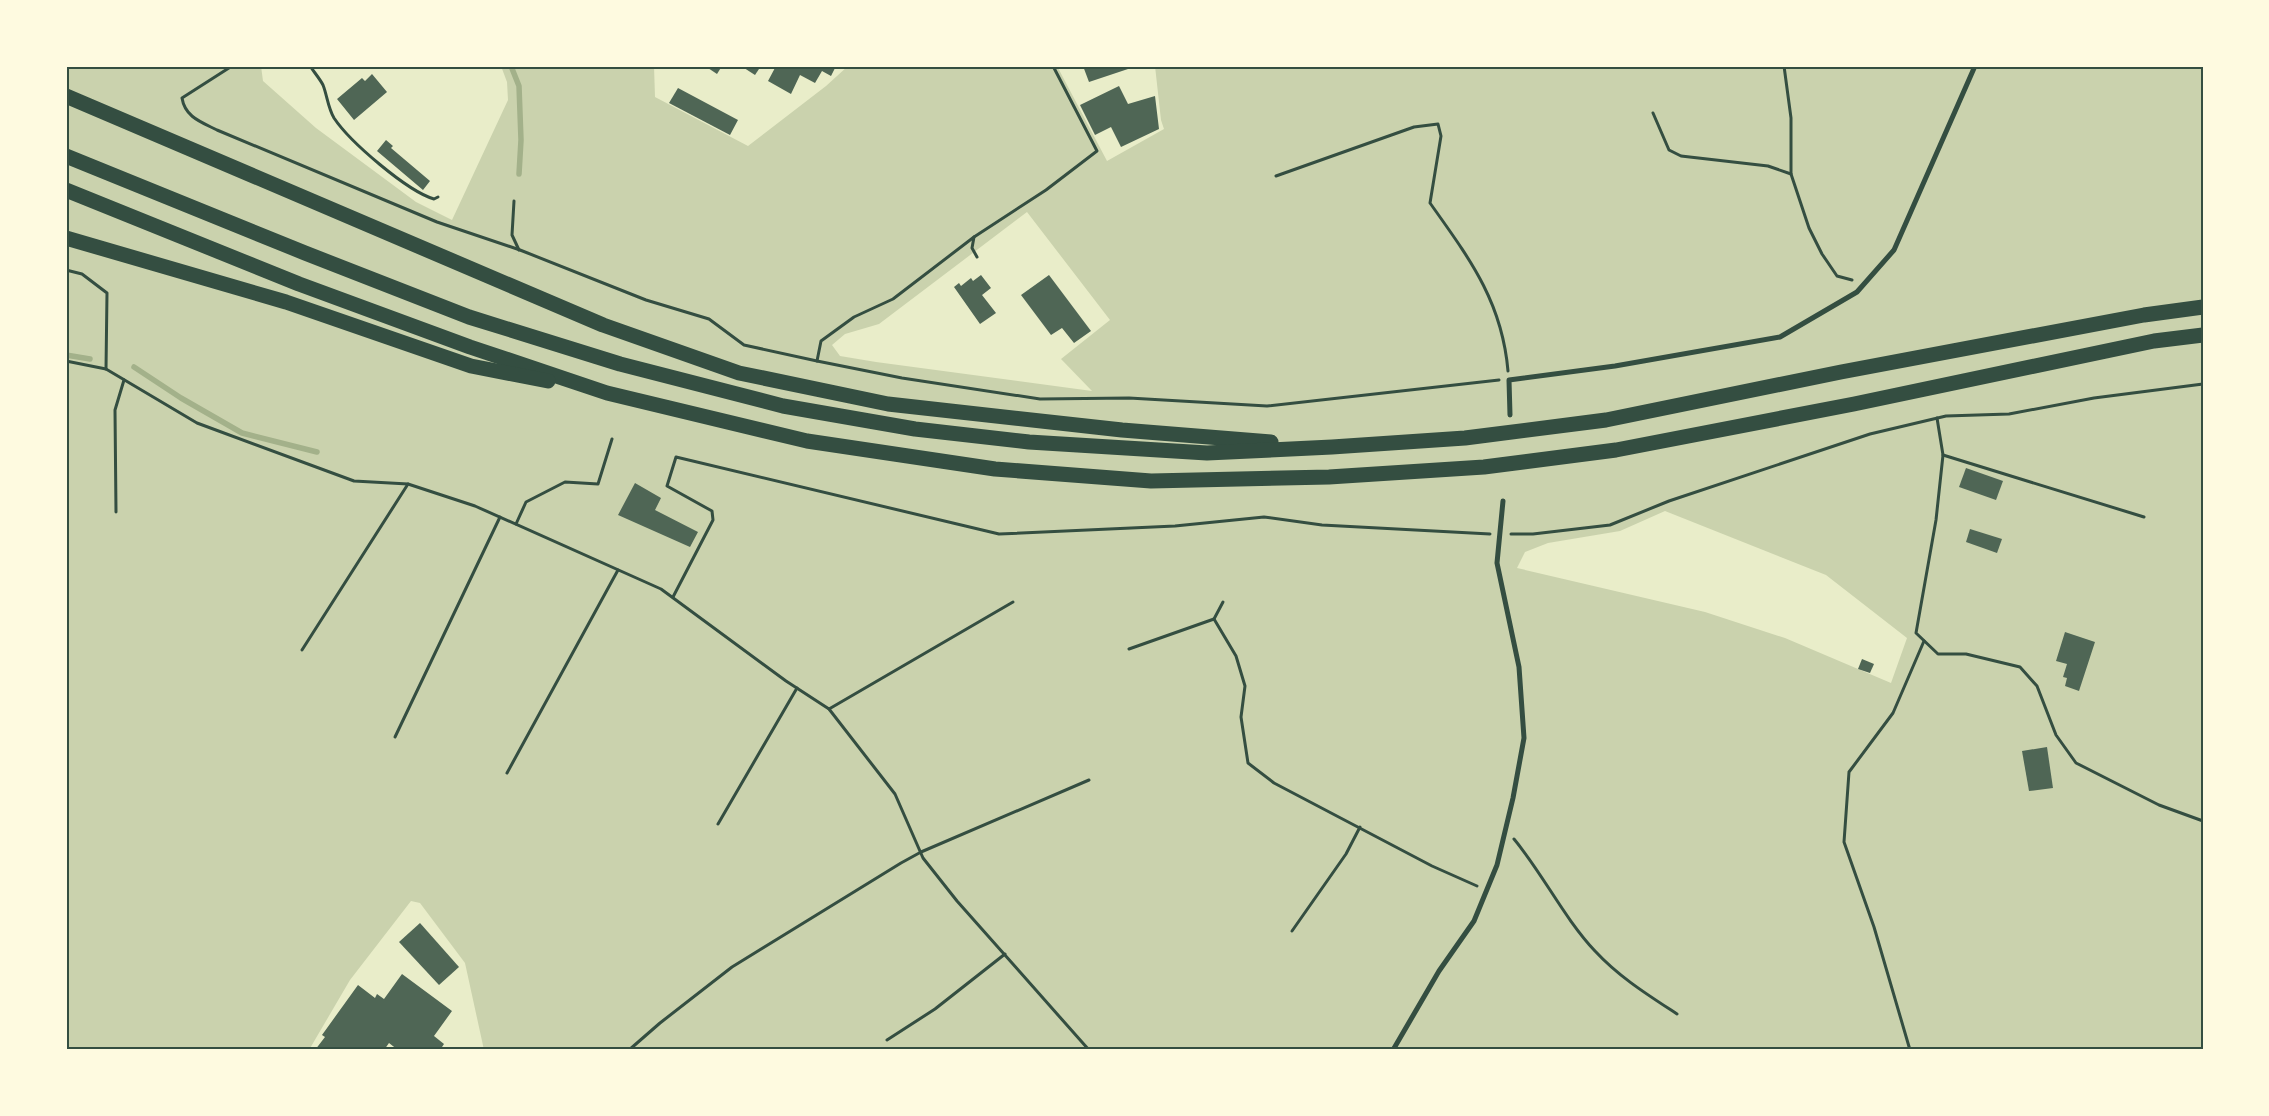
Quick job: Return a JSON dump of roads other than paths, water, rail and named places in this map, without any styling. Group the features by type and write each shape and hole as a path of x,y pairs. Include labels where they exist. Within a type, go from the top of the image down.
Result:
{"highway":[{"path":"66,96 604,325 739,373 888,404 1122,430 1332,447"},
{"path":"66,156 304,253 469,317 620,364 783,406 915,430 1029,442 1207,453 1465,438 1606,420 1851,370 2144,315 2203,306"},
{"path":"66,190 308,287 470,347 607,393"},
{"path":"66,238 286,302 471,366 607,393 807,441 995,469 1151,481 1329,477 1484,466 1616,450 1854,404 2154,341 2203,335"}],"street":[{"path":"1510,415 1509,380 1615,366 1780,337 1857,292 1894,250 1975,66"},
{"path":"1393,1050 1439,971 1474,921 1497,865 1506,829 1524,738 1519,667 1497,563 1503,500"}],"waterway":[{"path":"511,66 519,86 521,140 519,174"},
{"path":"66,355 90,359"},
{"path":"134,367 181,398 242,433 317,452"}]}
